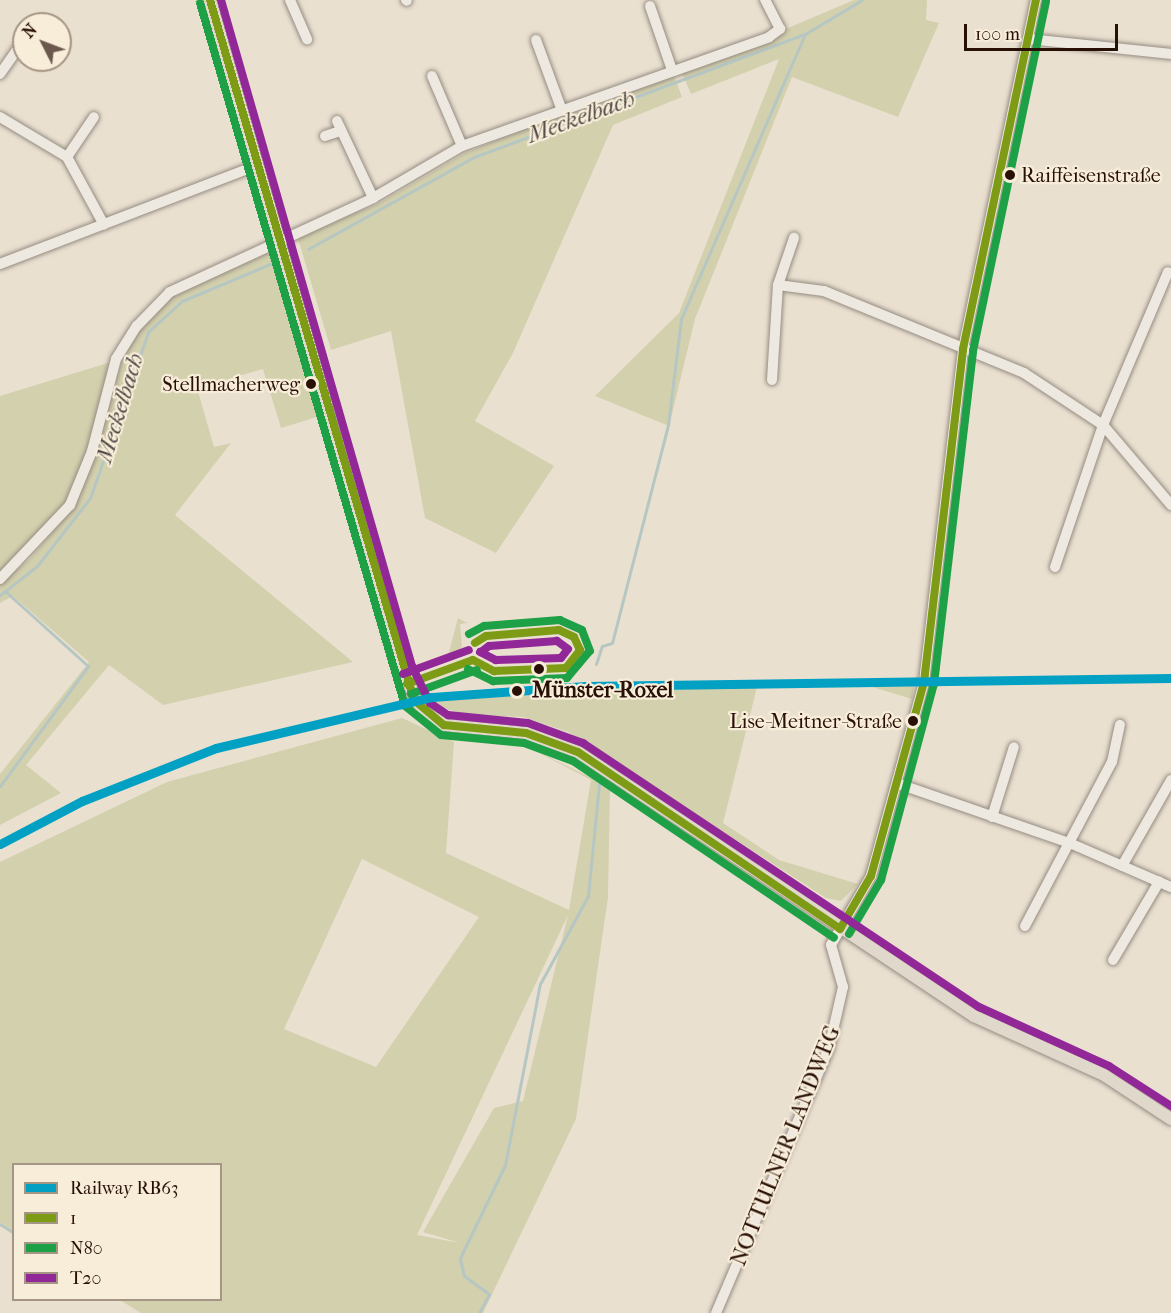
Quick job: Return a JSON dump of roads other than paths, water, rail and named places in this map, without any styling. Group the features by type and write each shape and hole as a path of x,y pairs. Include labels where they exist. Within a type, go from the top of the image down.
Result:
{"main road":[{"path":"210,0 402,670 422,710 444,725 526,733 578,752 840,929 974,1016 1104,1075 1171,1119"}],"street":[{"path":"290,0 307,39"},
{"path":"0,579 70,505 92,451 117,359 137,327 185,281 373,198 462,146 780,29 765,0"},
{"name":"NOTTULNER LANDWEG","path":"716,1313 832,1036 843,987 830,950 871,876 899,784 933,632 963,349 1036,0"},
{"path":"650,6 672,70"},
{"path":"1029,39 1171,54"},
{"path":"536,40 561,108"},
{"path":"0,75 12,57"},
{"path":"432,76 462,146"},
{"path":"0,117 67,157 104,225"},
{"path":"67,157 94,117"},
{"path":"325,136 338,126 373,198"},
{"path":"0,264 258,165"},
{"path":"772,380 778,285 794,238"},
{"path":"1055,567 1103,425 1168,272"},
{"path":"778,285 824,291 1024,373 1103,425 1171,505"},
{"path":"1025,926 1072,844 1112,762 1120,725"},
{"path":"992,817 1014,747"},
{"path":"1122,866 1171,780"},
{"path":"899,784 1072,844 1171,887"},
{"path":"1113,960 1159,882"}],"waterway":[{"name":"Meckelbach","path":"308,249 474,157 805,34 862,0"},
{"path":"596,664 602,646 612,643 668,425 681,319 805,34"},
{"name":"Meckelbach","path":"0,595 37,566 90,498 148,332 182,301 275,262"},
{"path":"0,786 88,666 6,592"},
{"path":"479,1313 489,1294 464,1276 460,1258 505,1165 540,984 588,896 599,784"},
{"path":"0,1224 12,1232"}],"rail line":[{"name":"RB63","path":"0,844 82,801 216,748 432,697 586,686 1171,678"}],"place":[{"name":"Raiffeisenstraße","path":"1010,175"},
{"name":"Stellmacherweg","path":"311,384"},
{"name":"Münster-Roxel","path":"517,691"},
{"name":"Lise-Meitner-Straße","path":"913,721"}]}
